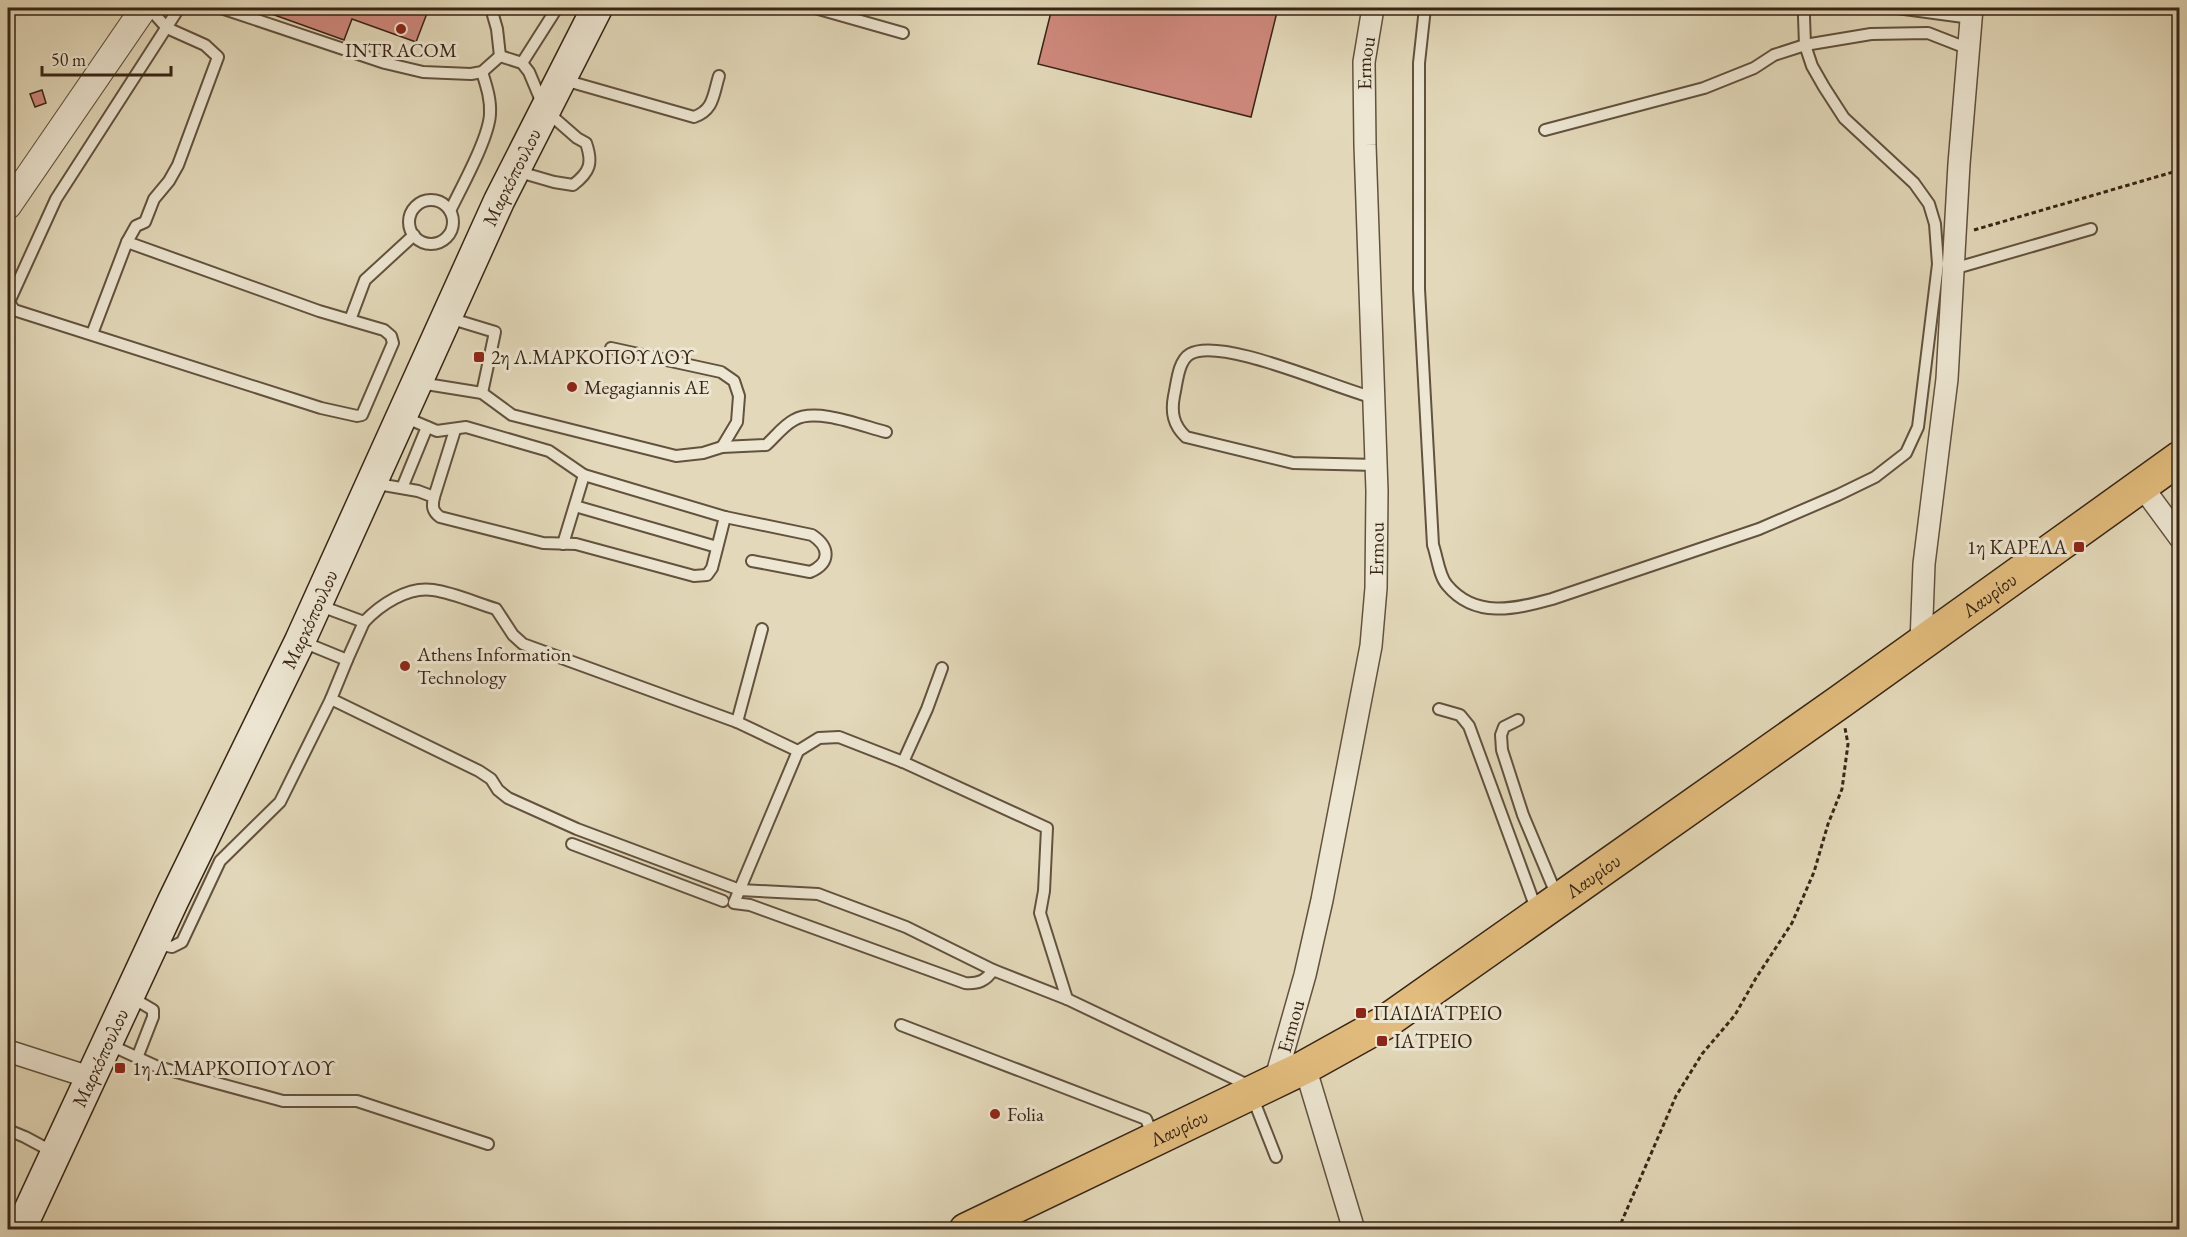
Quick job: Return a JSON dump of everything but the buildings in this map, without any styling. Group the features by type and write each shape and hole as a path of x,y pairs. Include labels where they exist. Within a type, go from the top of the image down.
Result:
{"main road":[{"name":"Μαρκόπουλου","path":"26,1224 56,1153 154,942 201,874 300,641 372,483 415,422 417,383 515,170 597,8"},
{"name":"Λαυρίου","path":"966,1230 1305,1067 1384,1023 1841,702 1921,642 2180,458"}],"street":[{"path":"8,206 144,8"},
{"name":"Ermou","path":"1261,1088 1305,975 1322,900 1371,646 1376,588 1376,465 1366,202 1364,74 1373,8"},
{"path":"1921,642 1924,564 1947,379 1972,13"},
{"path":"2141,485 2180,538"},
{"path":"8,1051 92,1078"},
{"path":"1305,1067 1354,1230"}],"lane":[{"path":"92,334 127,242 136,226 145,222 154,199 169,181 178,165 218,57 204,45 167,28 149,8"},
{"path":"127,242 210,273 384,330 391,336 393,343 362,415 357,416 321,408 14,310 9,302 57,199 179,8"},
{"path":"221,8 385,63 423,72 471,74 482,72 500,56"},
{"path":"491,8 497,29 500,56"},
{"path":"522,63 557,8"},
{"path":"815,8 903,33"},
{"path":"1425,8 1419,63 1419,289 1433,545 1445,584 1463,599 1491,609 1518,608 1552,599 1759,529 1875,477 1906,453 1918,428 1938,264 1935,224 1929,204 1914,183 1844,118 1812,66 1806,45 1805,8"},
{"path":"1897,8 1972,13"},
{"path":"1545,130 1704,88 1754,68 1774,55 1806,45 1871,34 1928,33 1969,49"},
{"path":"500,56 522,63 529,72 545,110 586,143 591,157 585,176 573,185 554,182 515,170"},
{"path":"450,211 439,202 425,201 419,204 410,215 410,229 425,243 440,242 450,232 453,225 450,211 489,121 489,96 482,72"},
{"path":"560,80 694,117 705,113 711,105 719,76"},
{"path":"1953,269 2091,229"},
{"path":"350,320 365,280 414,235"},
{"path":"447,317 495,332 482,393"},
{"path":"611,348 721,372 734,381 739,396 737,422 722,447"},
{"path":"1375,398 1263,360 1201,350 1189,354 1183,361 1171,408 1178,430 1186,437 1293,463 1376,465"},
{"path":"417,383 482,393 512,415 676,456 703,453 722,447 766,445 791,421 805,414 819,415 886,432"},
{"path":"402,488 415,422 436,432 466,427 549,451 584,475 724,517 812,535 822,541 825,547 826,557 818,568 810,572 753,561"},
{"path":"455,430 432,506 440,517 543,543 576,544 694,576 707,575 712,568 724,517"},
{"path":"562,544 584,475"},
{"path":"372,483 418,491 434,497"},
{"path":"575,506 717,547"},
{"path":"201,874 220,861 280,802 331,699 364,622 386,604 415,591 432,590 496,609 513,635 523,644 736,722 798,751"},
{"path":"317,605 364,622"},
{"path":"736,722 762,629"},
{"path":"300,641 347,660"},
{"path":"903,762 927,709 942,668"},
{"path":"331,699 479,771 491,779 498,790 508,798 577,829 740,890 818,894 906,927 993,970 1066,999 1261,1088 1276,1157"},
{"path":"1439,709 1460,715 1469,726 1548,907"},
{"path":"1518,720 1504,727 1501,735 1502,750 1523,815 1548,907"},
{"path":"993,970 983,980 974,984 965,983 750,905 734,903 798,751 819,738 840,737 903,762 1047,828 1044,891 1040,913 1066,999"},
{"path":"572,844 723,901"},
{"path":"632,868 638,852"},
{"path":"129,996 150,1006 153,1010 153,1017 137,1058"},
{"path":"901,1025 1146,1119 1154,1139"},
{"path":"107,1044 158,1067 283,1101 357,1101 488,1144"},
{"path":"8,1130 56,1153"}],"path":[{"path":"1955,236 2180,170"},
{"path":"1618,1230 1676,1096 1702,1054 1736,1015 1756,978 1792,923 1814,872 1828,824 1842,789 1848,744 1841,702"}],"place":[{"name":"INTRACOM","path":"401,29"},
{"name":"2η Λ.ΜΑΡΚΟΠΟΥΛΟΥ","path":"479,357"},
{"name":"Megagiannis AE","path":"572,387"},
{"name":"1η ΚΑΡΕΛΑ","path":"2079,547"},
{"name":"Athens Information Technology","path":"405,666"},
{"name":"ΠΑΙΔΙΑΤΡΕΙΟ","path":"1361,1013"},
{"name":"ΙΑΤΡΕΙΟ","path":"1382,1041"},
{"name":"1η Λ.ΜΑΡΚΟΠΟΥΛΟΥ","path":"120,1068"},
{"name":"Folia","path":"995,1114"}]}
